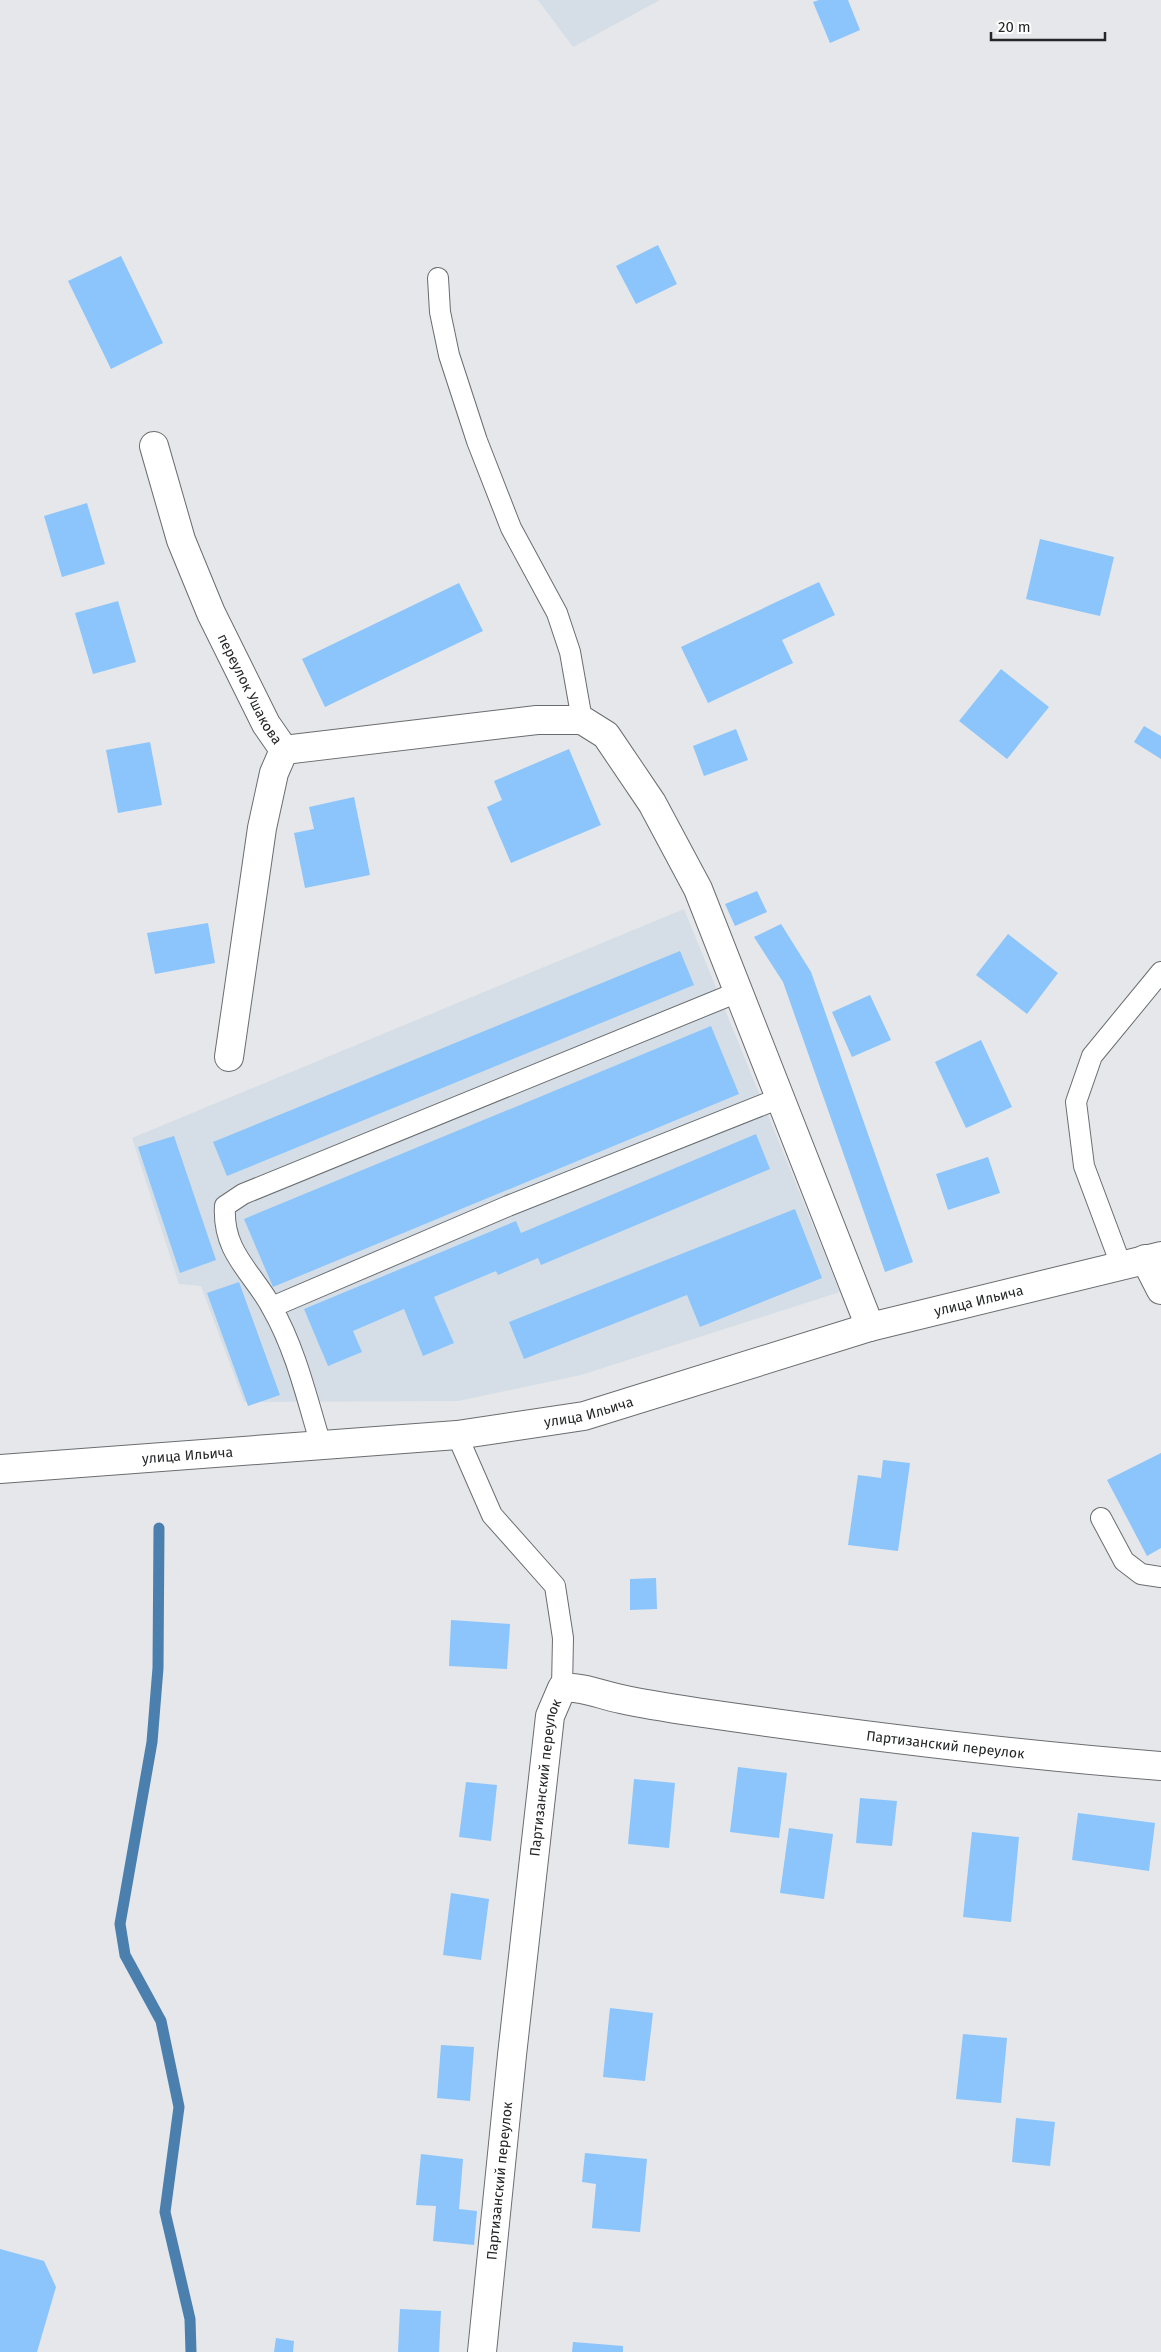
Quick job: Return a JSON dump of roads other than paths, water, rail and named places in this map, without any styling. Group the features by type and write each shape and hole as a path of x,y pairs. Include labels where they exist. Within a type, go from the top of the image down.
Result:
{"street":[{"name":"переулок Ушакова","path":"154,446 180,540 204,595 266,724 284,750 274,773 262,828 228,1057"},
{"path":"284,750 537,720 582,720 606,734 652,802 698,889 870,1327"},
{"path":"1142,1260 1161,1290"},
{"name":"улица Ильича","path":"0,1469 457,1435 584,1416 870,1327 1142,1260"},
{"name":"Партизанский переулок","path":"482,2352 512,2054 550,1716 562,1688 573,1687 621,1699 701,1713 1048,1757 1161,1766"}],"lane":[{"path":"438,278 440,312 449,355 469,416 511,528 557,613 570,652 582,720"},
{"path":"1142,1260 1084,1166 1076,1102 1092,1056 1161,972"},
{"path":"321,1445 293,1355 272,1307 239,1262 224,1220 226,1206 243,1194 738,992"},
{"path":"272,1307 508,1206 780,1098"},
{"path":"457,1435 492,1516 555,1586 562,1638 562,1688"},
{"path":"1100,1518 1124,1561 1141,1574 1161,1578"}],"waterway":[{"path":"159,1528 158,1668 152,1742 120,1924 125,1955 161,2021 179,2107 165,2212 190,2319 191,2352"}]}
